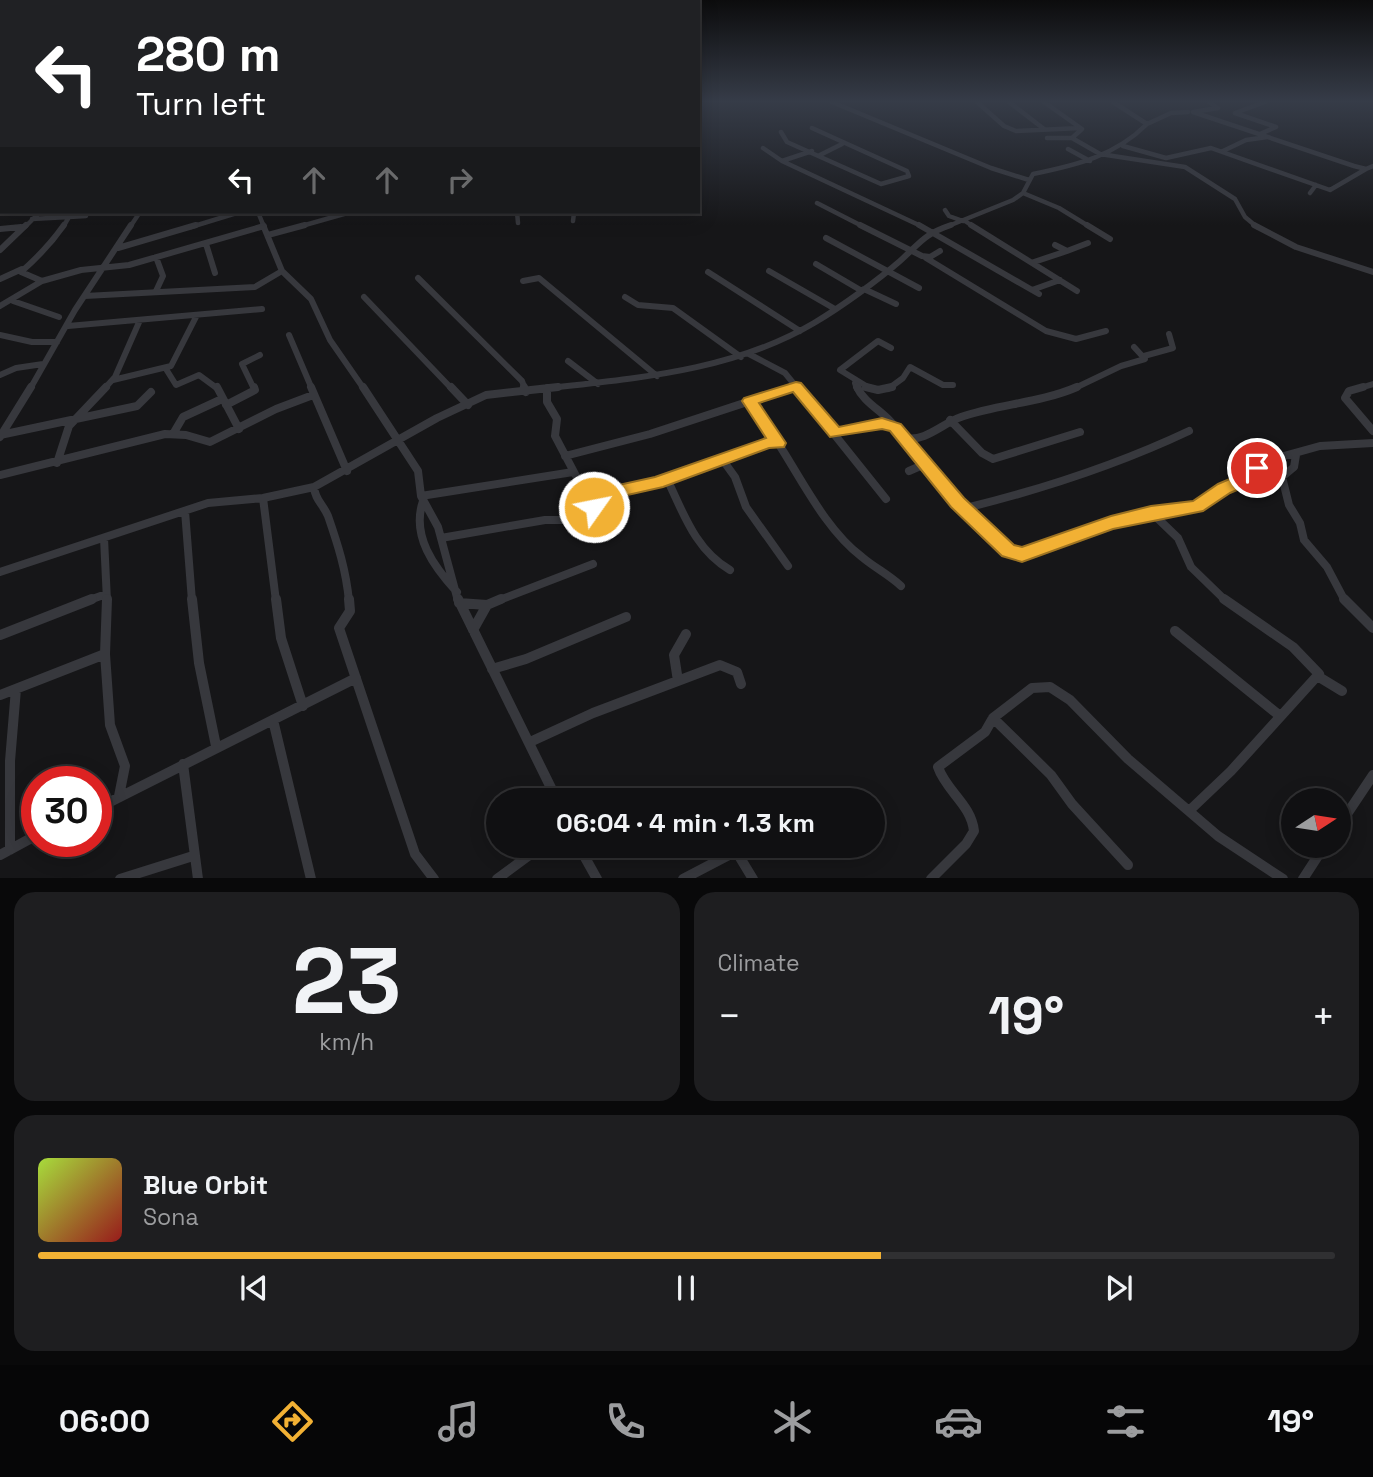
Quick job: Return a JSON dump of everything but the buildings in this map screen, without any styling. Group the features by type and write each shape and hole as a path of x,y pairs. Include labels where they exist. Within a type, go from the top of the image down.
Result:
{"street":[{"path":"790,143 881,184 910,174 842,144 820,155"},
{"path":"933,143 1028,180"},
{"path":"1083,143 1099,152 1185,167 1235,199 1245,217 1254,225 1296,247 1373,272"},
{"path":"0,572 208,503 262,498 314,487 399,442 437,418 491,394 657,376 745,355 800,331 835,309 888,270 932,231 1003,206 1023,193 1031,175 1090,162 1099,152 1127,143"},
{"path":"1223,151 1240,143"},
{"path":"1286,143 1366,169"},
{"path":"1122,146 1166,159 1199,149 1223,151 1333,190 1373,166"},
{"path":"763,148 782,161 932,231 1039,294"},
{"path":"1068,149 1090,162"},
{"path":"782,161 811,151"},
{"path":"1310,193 1316,185"},
{"path":"1023,193 1059,208 1110,239"},
{"path":"817,203 926,258 1046,331 1076,339 1106,331"},
{"path":"945,210 949,216 964,221 1077,291"},
{"path":"1,248 38,214"},
{"path":"0,436 85,296 139,214"},
{"path":"118,248 233,214"},
{"path":"259,214 268,235 268,243 282,271 311,299 330,340 418,471 422,499 444,540 457,592 472,630 530,742 537,764 550,788"},
{"path":"252,231 268,235 344,214"},
{"path":"517,214 518,223"},
{"path":"573,221 574,214"},
{"path":"0,279 36,260 45,244 57,235 71,215"},
{"path":"32,219 86,216"},
{"path":"0,306 20,298 42,281 81,270 102,269 156,257 264,226"},
{"path":"0,229 21,227"},
{"path":"826,238 919,288"},
{"path":"1030,261 1041,262 1088,243"},
{"path":"206,244 215,273"},
{"path":"1055,245 1067,251"},
{"path":"926,258 940,251"},
{"path":"156,257 163,276 156,291"},
{"path":"816,264 827,273 896,304"},
{"path":"22,269 21,272 42,281"},
{"path":"85,296 255,287 282,271"},
{"path":"708,271 800,331"},
{"path":"769,271 835,309"},
{"path":"418,278 460,323 522,381 526,392"},
{"path":"523,281 539,278 657,376"},
{"path":"1032,290 1060,280"},
{"path":"364,297 468,405"},
{"path":"625,297 638,305 673,308 745,355 785,373 886,499"},
{"path":"20,298 59,317"},
{"path":"68,326 262,309"},
{"path":"112,380 166,369 174,362 177,349 197,315"},
{"path":"57,463 69,426 112,380 140,320"},
{"path":"905,438 915,440 950,420 1020,401 1056,395 1131,361 1173,348 1169,334"},
{"path":"0,335 32,342 57,342"},
{"path":"289,335 347,471"},
{"path":"891,348 878,341 841,370 855,383 877,393 901,379 910,367 940,384 953,385"},
{"path":"1134,347 1144,356"},
{"path":"173,433 183,416 255,390 242,364 260,355"},
{"path":"568,361 598,384"},
{"path":"0,374 16,368 43,364"},
{"path":"166,369 176,385 199,376 216,386 239,429"},
{"path":"855,383 858,391 895,427 925,464 1002,545 1022,555 1111,523 1151,512 1197,507 1224,488 1250,477 1266,461 1296,456 1320,446 1373,443"},
{"path":"1373,384 1349,391 1345,397 1346,402 1373,431"},
{"path":"565,456 650,434 796,386"},
{"path":"547,388 547,402 557,419 555,436 583,492 597,495 668,481 704,550 713,561 730,570"},
{"path":"0,436 137,406 151,393"},
{"path":"0,475 173,433 210,442 276,409 313,395"},
{"path":"749,401 835,529 861,557 884,570 901,586"},
{"path":"950,420 982,453 993,458 1080,432"},
{"path":"832,430 845,433 882,424 895,427"},
{"path":"967,508 1023,494 1140,454 1189,431"},
{"path":"657,482 772,441 778,443"},
{"path":"1296,456 1294,467 1282,477 1289,506 1300,523 1304,540 1327,567 1346,606 1373,628"},
{"path":"722,459 737,480 746,508 788,566"},
{"path":"909,471 925,464"},
{"path":"422,499 573,472"},
{"path":"314,487 315,498 327,511 346,567 350,611 339,628 415,854 434,878"},
{"path":"444,540 545,520 558,522 583,517 593,511 597,495"},
{"path":"262,498 281,638 303,706"},
{"path":"422,499 417,512 422,538 442,577 457,592"},
{"path":"185,510 184,528 199,663 216,746"},
{"path":"1151,512 1183,543 1186,559 1214,590 1238,611 1311,663 1319,677 1342,691"},
{"path":"104,538 108,630 105,654 110,725 125,766 119,796"},
{"path":"463,603 487,605 593,564"},
{"path":"0,635 106,594"},
{"path":"463,603 477,620"},
{"path":"472,630 487,605"},
{"path":"492,670 626,617"},
{"path":"1175,631 1280,716"},
{"path":"678,681 674,655 686,634"},
{"path":"0,695 105,654"},
{"path":"530,742 593,713 723,665 737,672 741,684"},
{"path":"1190,810 1199,796 1222,781 1319,677"},
{"path":"112,800 356,678"},
{"path":"931,878 944,862 970,840 975,831 968,810 944,781 938,767 985,732 993,718 1035,687 1058,690 1128,759 1226,842 1283,878"},
{"path":"5,853 16,689"},
{"path":"993,718 1051,775 1072,804 1128,865"},
{"path":"272,720 312,878"},
{"path":"183,764 198,878"},
{"path":"1351,808 1373,775"},
{"path":"5,853 21,844"},
{"path":"120,878 193,856"},
{"path":"496,878 524,858"},
{"path":"586,858 597,878"},
{"path":"683,878 722,858"},
{"path":"740,858 753,878"},
{"path":"1303,878 1316,858"}],"route":[{"path":"594,507 597,495 637,488 772,441 778,443 749,401 796,386 835,433 882,424 895,427 958,502 1008,551 1022,555 1111,523 1151,512 1197,507 1224,488 1254,475 1257,468"}]}
